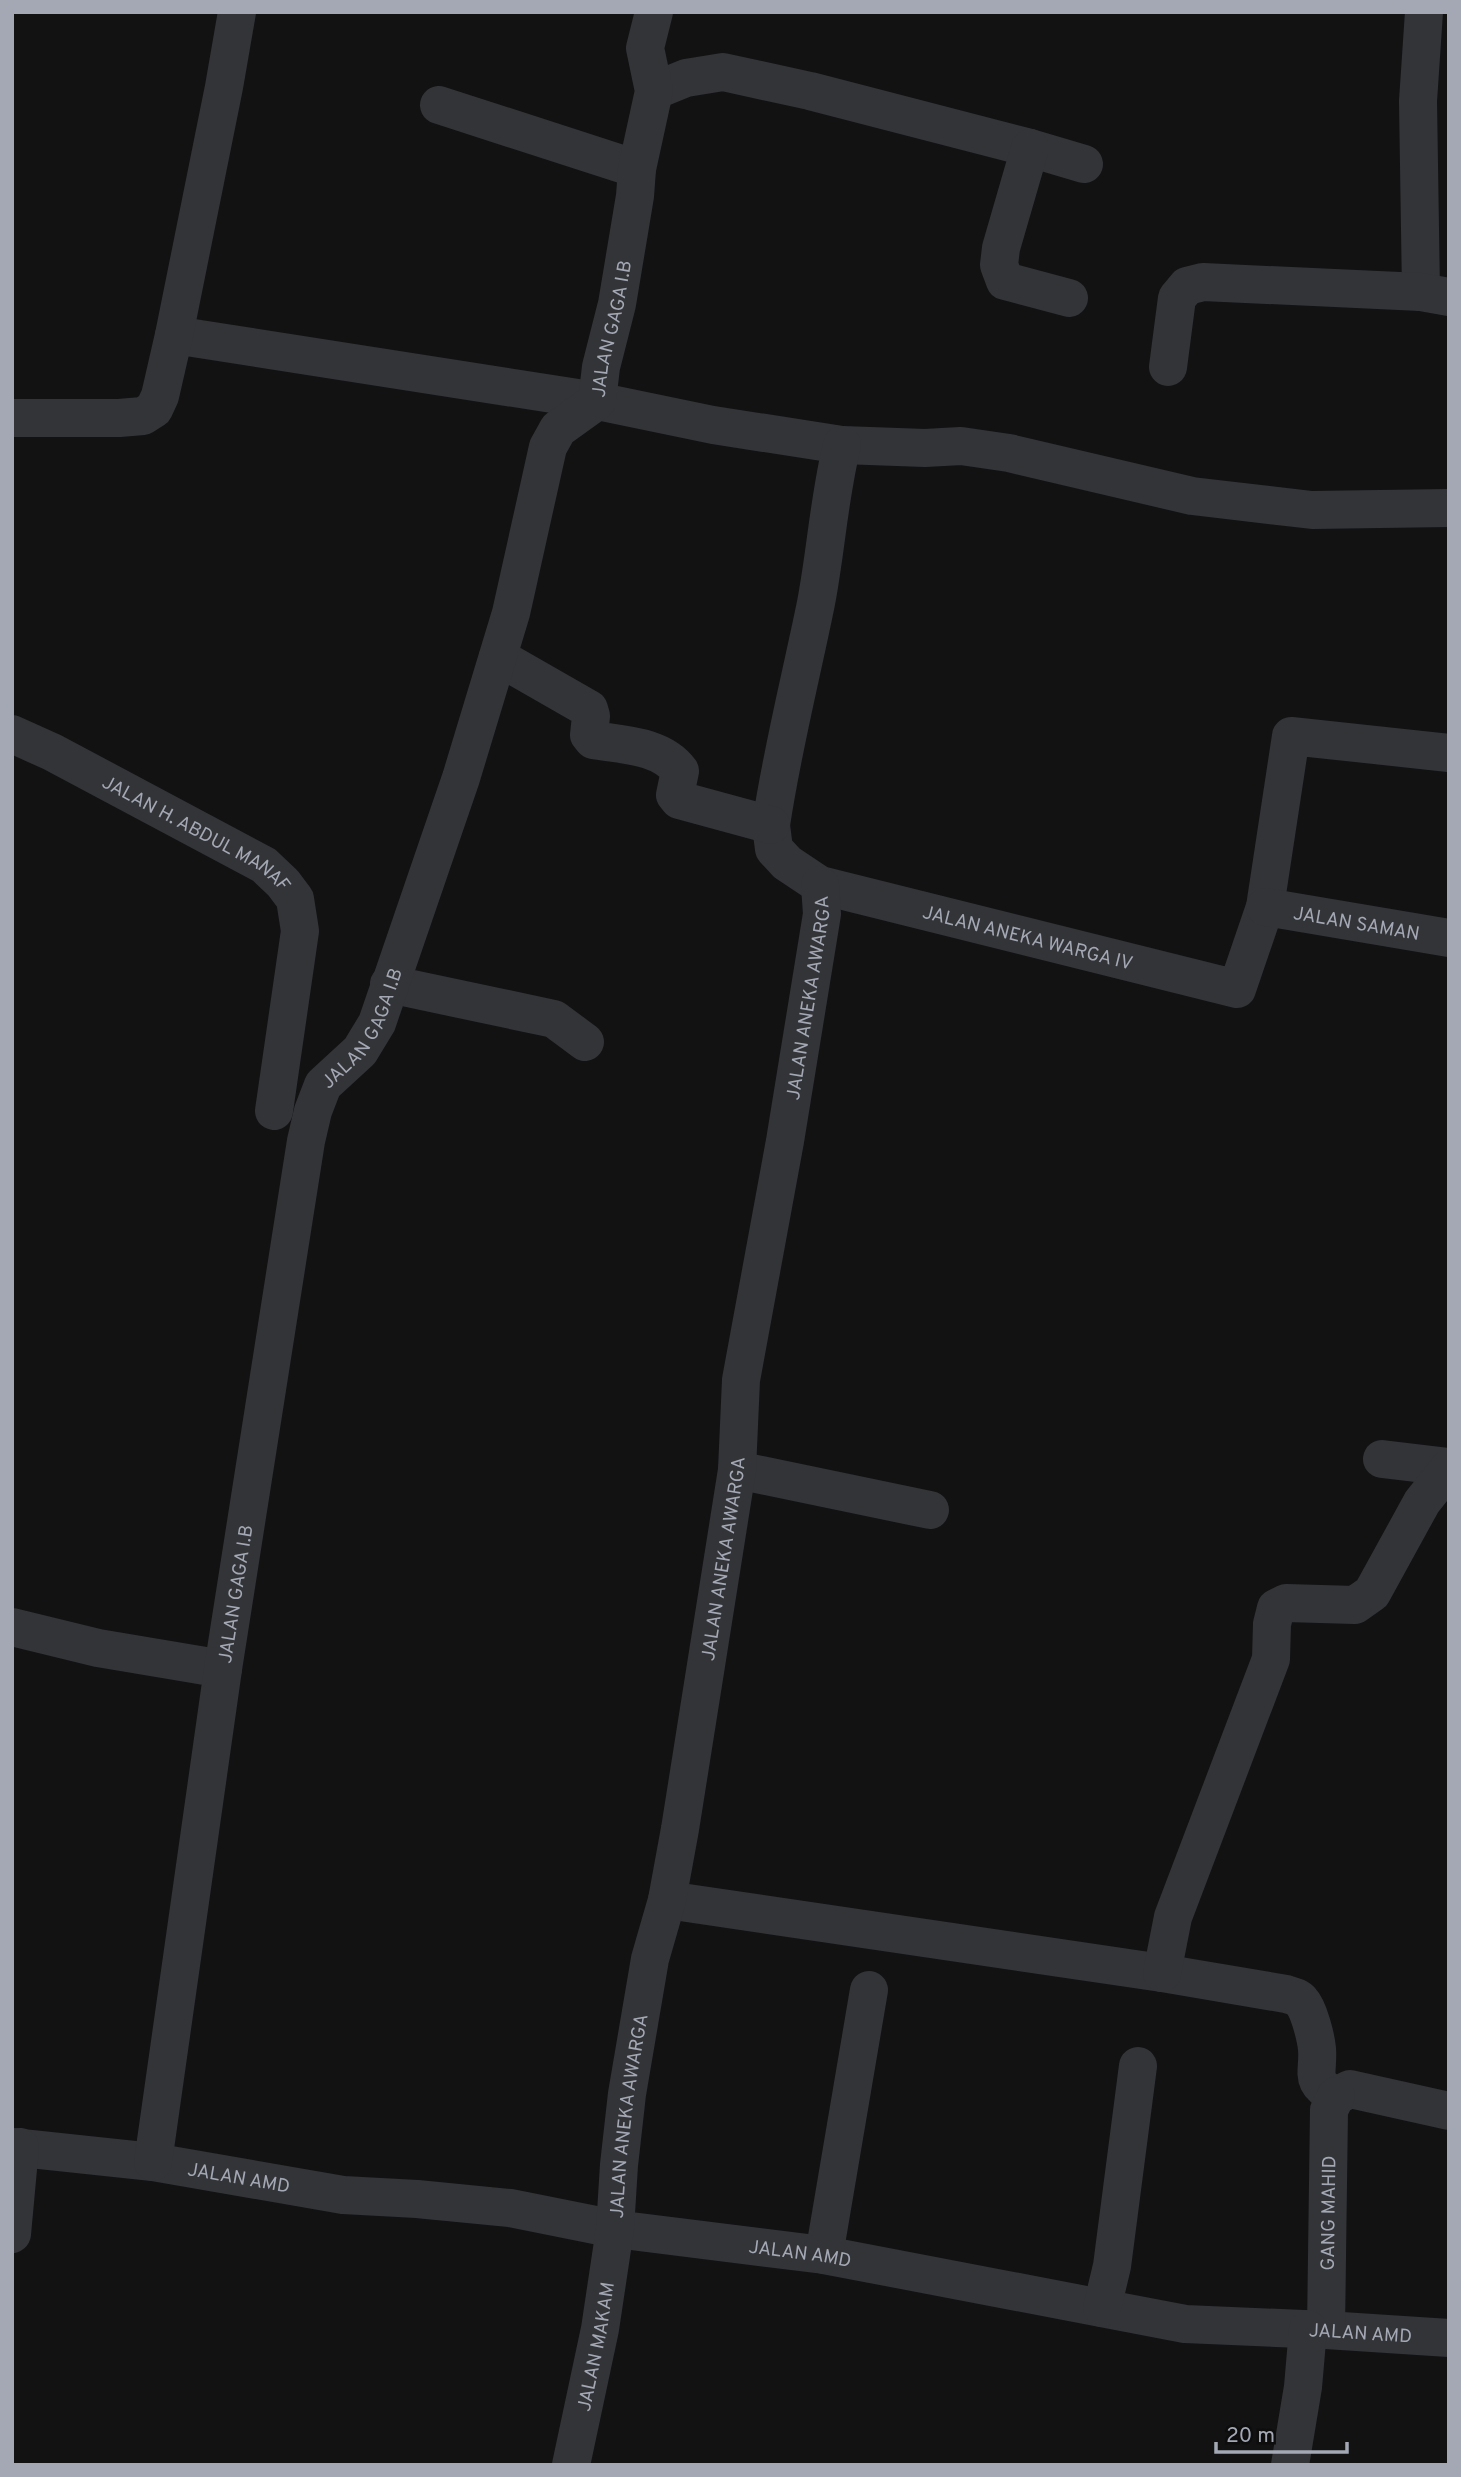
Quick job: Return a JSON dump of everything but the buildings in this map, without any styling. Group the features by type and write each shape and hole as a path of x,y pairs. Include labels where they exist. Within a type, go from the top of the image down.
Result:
{"street":[{"path":"12,418 143,416 154,409 160,396 174,335 237,12"},
{"name":"JALAN GAGA I.B","path":"153,2162 223,1669 306,1141 323,1085 360,1051 377,1023 461,778 512,613 548,447 558,429 597,401 601,366 617,304 637,169 654,91 645,48 654,12"},
{"path":"1168,367 1177,298 1187,286 1203,282 1435,295 1418,101 1424,12"},
{"path":"654,91 686,78 723,72 810,91 1084,164"},
{"path":"439,105 637,169"},
{"path":"1030,148 1001,248 999,265 1005,281 1069,298"},
{"path":"174,335 597,401 712,425 842,444 925,448 961,446 1009,453 1192,496 1312,510 1449,508"},
{"path":"820,885 788,863 774,849 771,825 816,602 829,528 834,475 842,444"},
{"path":"498,657 589,709 592,716 589,735 593,740 652,751 673,762 680,771 675,795 679,800 771,825"},
{"name":"JALAN H. ABDUL MANAF","path":"12,734 52,752 264,864 295,899 300,931 274,1111"},
{"path":"1265,907 1292,736 1449,753"},
{"name":"JALAN ANEKA WARGA IV","path":"820,885 1237,989 1265,907"},
{"name":"JALAN ANEKA AWARGA","path":"615,2229 627,2094 650,1959 667,1900 737,1469 741,1380 787,1128 822,914 820,885"},
{"name":"JALAN SAMAN","path":"1265,907 1449,939"},
{"path":"389,984 554,1019 585,1042"},
{"path":"1382,1459 1449,1468"},
{"path":"1162,1973 1173,1917 1271,1659 1272,1623 1276,1608 1286,1603 1355,1605 1372,1593 1422,1502 1449,1468"},
{"path":"737,1469 930,1510"},
{"path":"12,1627 98,1648 223,1669"},
{"path":"667,1900 1162,1973 1286,1994 1300,1999 1307,2008 1317,2049 1317,2082 1324,2090 1336,2096 1350,2089 1449,2111"},
{"path":"824,2255 869,1990"},
{"path":"1102,2308 1112,2266 1139,2066"},
{"name":"GANG MAHID","path":"1290,2465 1303,2387 1317,2330 1329,2110 1336,2096"},
{"path":"12,2234 16,2147"},
{"name":"JALAN AMD","path":"16,2147 153,2162 343,2195 510,2208 615,2229 824,2255 1185,2324 1449,2339"},
{"name":"JALAN MAKAM","path":"570,2465 600,2329 615,2229"}]}
